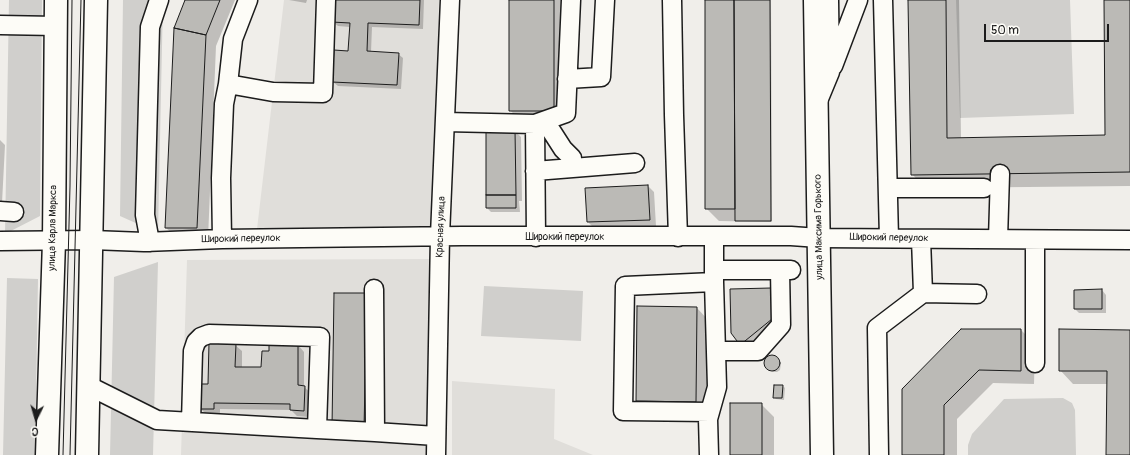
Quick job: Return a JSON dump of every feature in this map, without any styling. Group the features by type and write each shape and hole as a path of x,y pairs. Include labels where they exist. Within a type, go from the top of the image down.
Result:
{"main road":[{"name":"улица Карла Маркса","path":"48,455 54,241 56,0"},
{"path":"87,455 96,0"},
{"name":"улица Максима Горького","path":"816,0 822,455"}],"street":[{"path":"150,242 145,215 150,27 159,0"},
{"path":"222,239 221,178 224,104 228,84 233,39 248,0"},
{"path":"228,84 273,92 323,93 326,0"},
{"name":"Красная улица","path":"436,455 440,236 450,0"},
{"path":"445,122 540,122 566,113 571,0"},
{"path":"567,79 601,77 605,0"},
{"path":"672,0 678,237"},
{"path":"829,0 830,72"},
{"path":"817,102 858,0"},
{"path":"883,0 889,238"},
{"path":"0,25 56,26"},
{"path":"540,122 572,158"},
{"path":"536,236 535,172 540,122"},
{"path":"535,172 635,163"},
{"path":"998,239 1000,174"},
{"path":"888,188 984,188"},
{"name":"Широкий переулок","path":"0,241 92,240 150,242 222,239 440,236 791,236 819,238 1130,240"},
{"path":"709,455 708,419 717,387 714,237"},
{"path":"921,239 923,293"},
{"path":"1035,363 1036,240"},
{"path":"710,412 623,411 625,286 785,270 781,325 758,351 716,351"},
{"path":"374,289 375,432"},
{"path":"879,455 877,328 923,293 976,294"},
{"path":"191,422 193,351 196,342 201,337 208,334 320,337 317,429"},
{"path":"89,386 157,420 436,436"}],"shaded area":[{"path":"9,0 42,0 40,216 5,234"},
{"path":"123,0 163,0 158,233 120,216"},
{"path":"284,0 439,0 433,230 257,229"},
{"path":"956,0 1070,0 1074,114 960,118"},
{"path":"433,259 431,455 181,455 187,260"},
{"path":"158,262 153,455 110,455 114,277"},
{"path":"7,278 38,279 35,455 3,455"},
{"path":"484,286 583,291 581,341 481,336"},
{"path":"452,381 555,389 554,439 593,455 452,455"},
{"path":"1063,398 1072,403 1075,410 1076,455 968,455 968,445 972,434 1004,399"}],"building":[{"path":"185,0 220,0 206,35 174,28"},
{"path":"333,0 420,0 419,25 368,23 367,51 399,53 397,85 332,82 334,50 348,51 350,23 332,22"},
{"path":"509,0 554,0 554,111 509,111"},
{"path":"705,0 734,0 735,209 705,209"},
{"path":"734,0 770,0 771,221 735,221"},
{"path":"908,0 946,0 947,138 1105,135 1104,0 1130,0 1130,172 911,175"},
{"path":"174,28 206,35 197,228 165,228"},
{"path":"486,130 515,130 516,195 486,195"},
{"path":"648,185 650,220 587,222 585,188"},
{"path":"486,195 516,195 516,208 486,208"},
{"path":"771,288 772,319 740,345 731,333 730,289"},
{"path":"1102,289 1102,309 1074,309 1074,290"},
{"path":"334,293 367,293 364,428 332,427"},
{"path":"637,306 697,307 696,402 636,401"},
{"path":"961,329 1021,329 1021,371 979,370 944,405 944,455 902,455 902,389"},
{"path":"1059,329 1130,330 1130,455 1106,455 1107,371 1059,371"},
{"path":"209,343 236,344 235,367 261,367 262,351 269,351 269,344 298,344 298,385 305,386 304,411 290,410 290,404 214,403 214,409 199,409 200,384 208,384"},
{"path":"772,355 779,360 780,363 775,370 772,371 765,366 764,363 769,356"},
{"path":"774,385 783,385 782,398 773,398"},
{"path":"730,403 762,403 762,455 730,455"}],"tram line":[{"path":"63,455 70,186 72,0"},
{"path":"70,455 81,0"}]}
